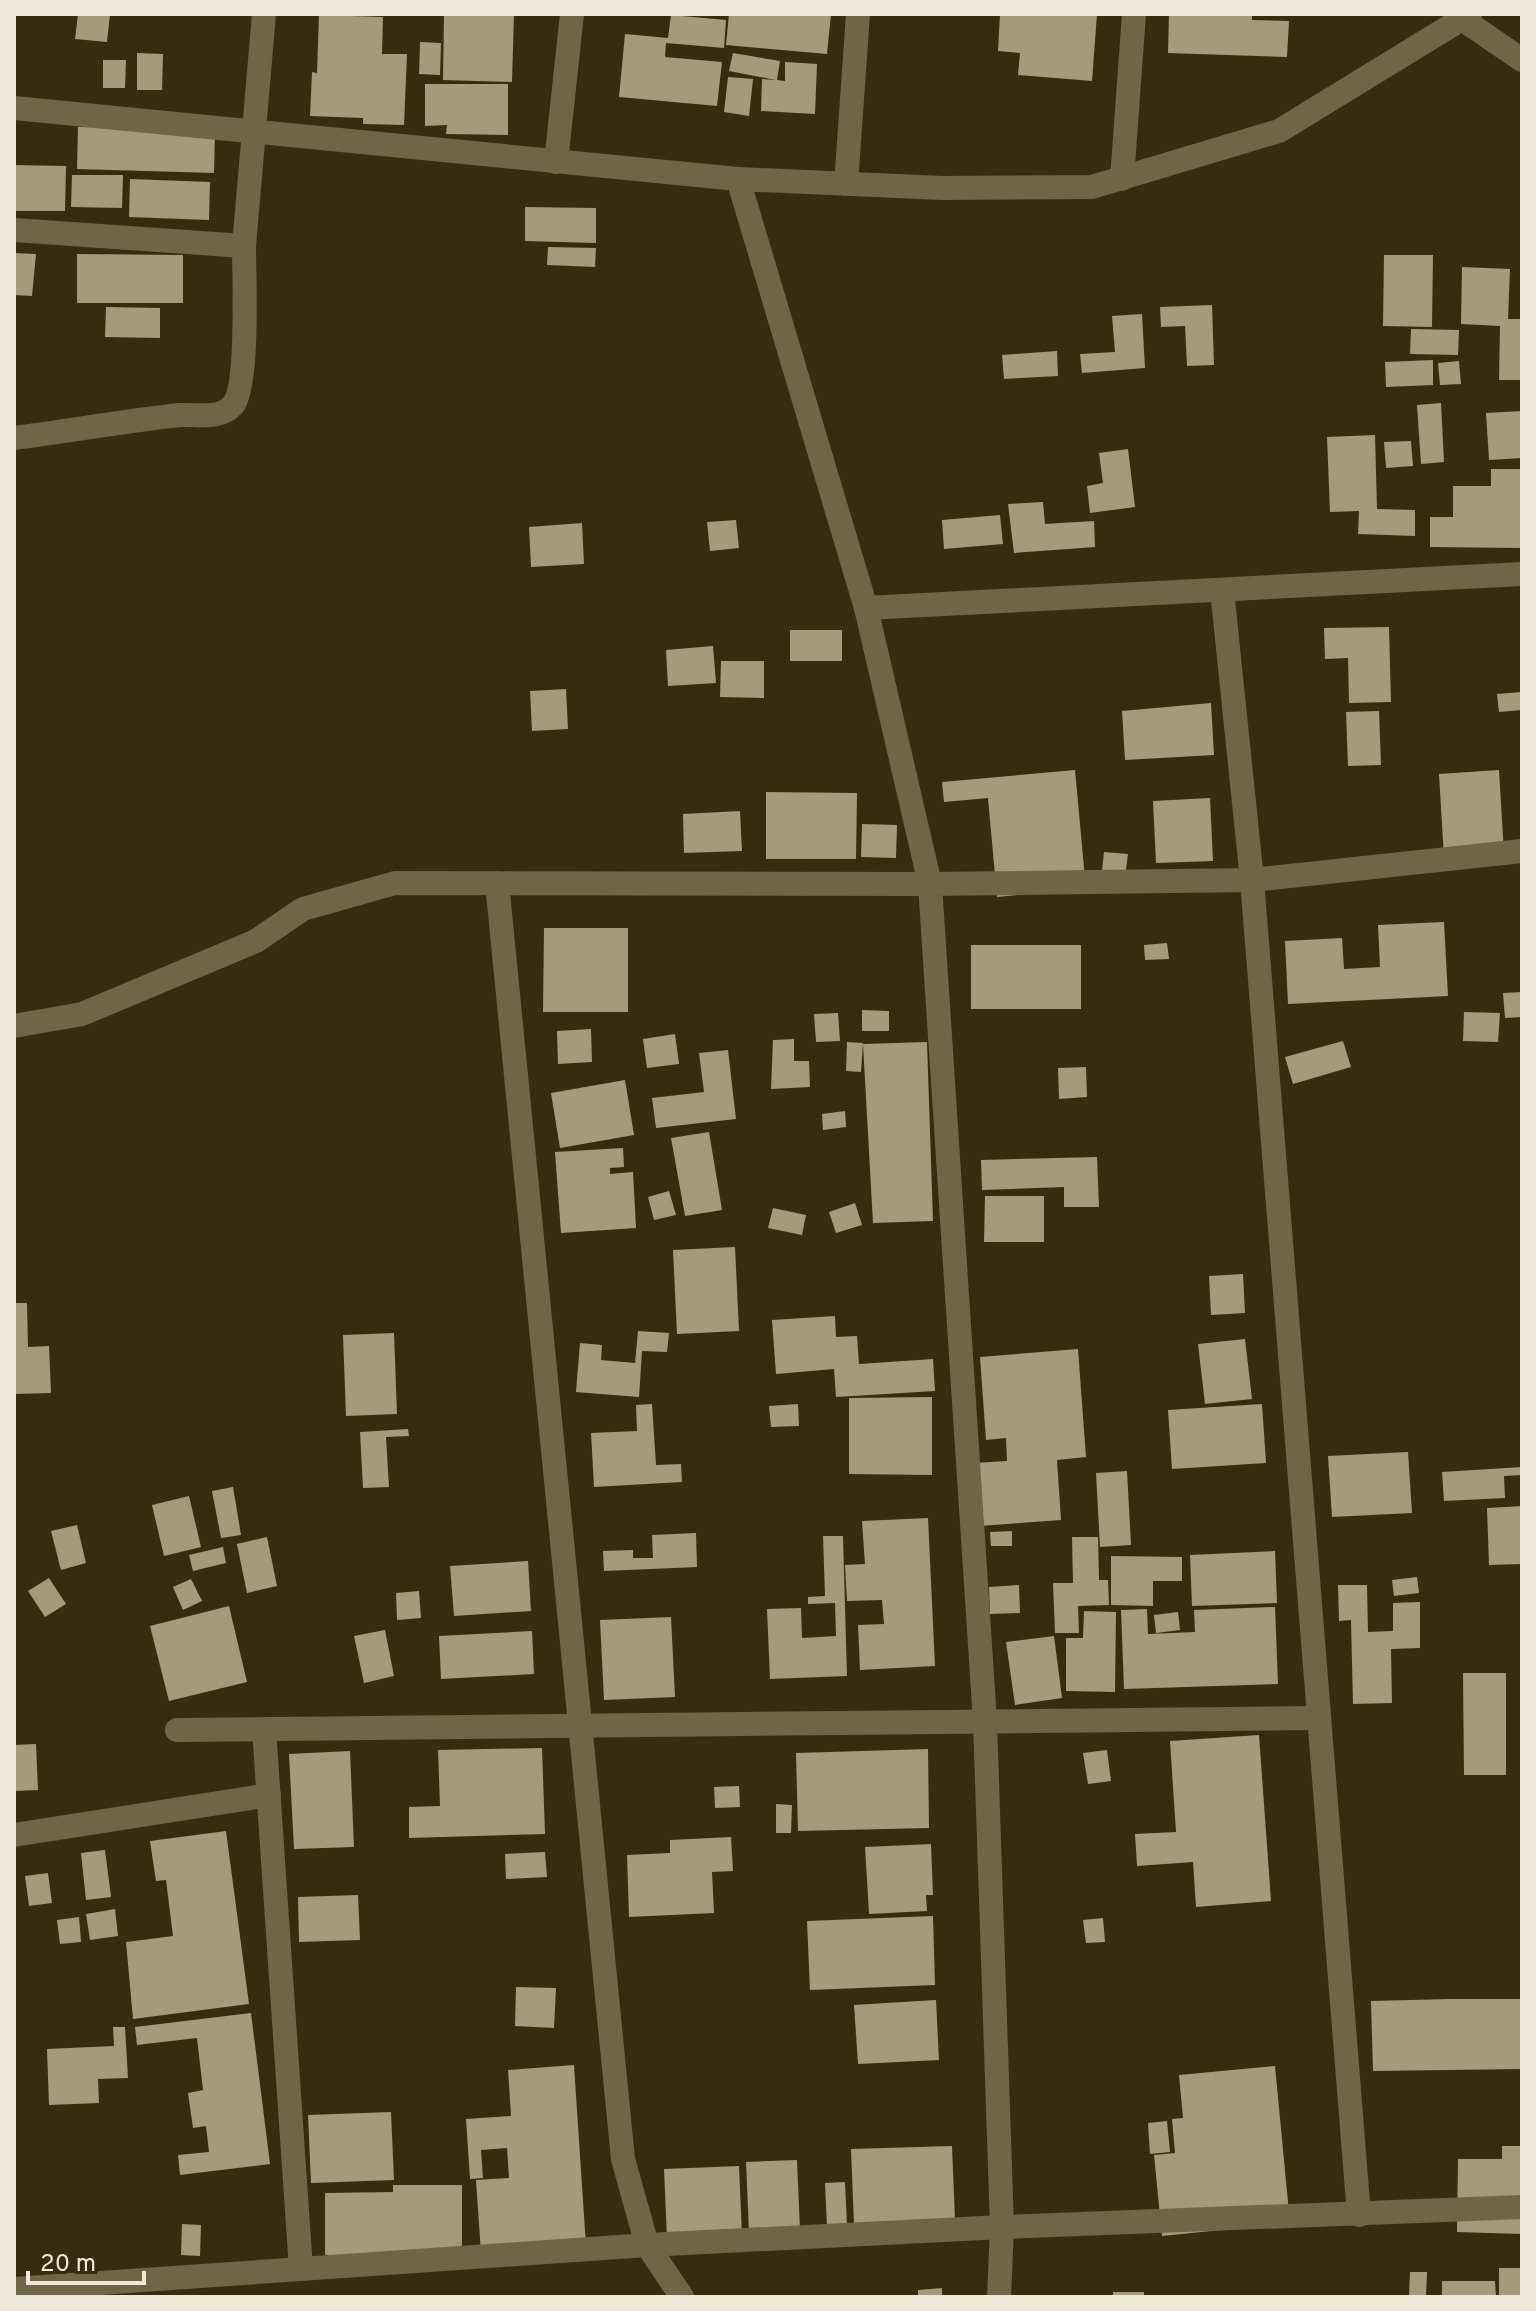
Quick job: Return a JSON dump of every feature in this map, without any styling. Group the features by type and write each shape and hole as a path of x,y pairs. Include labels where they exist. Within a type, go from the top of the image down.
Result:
{"street":[{"path":"14,438 183,415 216,415 233,405 239,389 245,329 244,246 264,14"},
{"path":"556,162 572,14"},
{"path":"846,184 858,14"},
{"path":"1122,179 1134,14"},
{"path":"14,108 738,179 942,188 1092,187 1279,131 1465,16 1522,60"},
{"path":"738,179 866,608 930,884 985,1721 1002,2227 999,2297"},
{"path":"14,230 244,246"},
{"path":"866,608 1522,574"},
{"path":"1222,590 1252,880 1359,2215"},
{"path":"14,1026 82,1014 256,941 303,909 395,883 930,884 1252,880 1522,851"},
{"path":"497,883 623,2159 647,2245 682,2297"},
{"path":"177,1730 1319,1718"},
{"path":"264,1729 301,2269"},
{"path":"14,1835 269,1795"},
{"path":"14,2289 255,2285 301,2269 647,2245 1002,2227 1522,2207"}],"building":[{"path":"78,14 110,14 107,42 75,39"},
{"path":"444,14 514,14 512,82 443,80"},
{"path":"729,14 831,14 827,54 726,45"},
{"path":"1000,14 1097,14 1092,81 1018,75 1020,53 998,51"},
{"path":"1169,14 1252,14 1252,20 1289,21 1287,57 1168,53"},
{"path":"319,15 383,17 382,54 407,54 404,125 363,124 363,118 310,116 312,72 317,73"},
{"path":"671,15 726,20 724,48 666,43 665,57 722,62 717,106 619,97 625,34 668,38"},
{"path":"420,42 441,43 440,75 419,74"},
{"path":"137,53 163,54 162,90 137,90"},
{"path":"733,53 780,61 777,80 785,81 785,62 817,64 815,114 761,111 762,79 776,80 729,71"},
{"path":"103,60 126,60 125,88 103,88"},
{"path":"728,77 753,79 749,116 724,112"},
{"path":"425,84 508,84 508,135 446,134 447,125 425,126"},
{"path":"78,127 215,129 214,173 77,169"},
{"path":"14,165 66,166 65,211 14,211"},
{"path":"72,175 123,175 122,208 71,207"},
{"path":"130,179 210,182 209,220 129,217"},
{"path":"525,207 596,208 596,243 525,241"},
{"path":"548,247 596,248 595,267 547,265"},
{"path":"14,253 36,254 32,296 14,295"},
{"path":"77,254 183,255 183,303 77,303"},
{"path":"1384,255 1433,255 1432,327 1383,326"},
{"path":"1462,267 1510,269 1508,319 1522,319 1522,380 1499,380 1500,326 1461,324"},
{"path":"1212,305 1214,365 1187,366 1185,326 1161,327 1160,307"},
{"path":"106,307 160,308 160,338 105,337"},
{"path":"1142,314 1145,368 1082,373 1080,354 1115,352 1112,316"},
{"path":"1411,329 1459,330 1458,355 1410,354"},
{"path":"1057,351 1058,376 1004,379 1002,355"},
{"path":"1433,360 1433,385 1386,387 1385,362"},
{"path":"1459,361 1461,384 1440,385 1438,363"},
{"path":"1441,403 1444,462 1421,464 1417,405"},
{"path":"1522,411 1522,458 1489,460 1486,413"},
{"path":"1375,435 1377,509 1415,510 1415,536 1358,534 1359,511 1330,512 1327,437"},
{"path":"1411,441 1413,466 1386,468 1384,442"},
{"path":"1128,449 1135,507 1090,513 1087,486 1103,483 1099,453"},
{"path":"1491,469 1522,469 1522,548 1430,547 1430,517 1453,517 1453,486 1491,486"},
{"path":"1043,502 1045,524 1094,521 1095,547 1014,553 1008,504"},
{"path":"1000,515 1003,544 944,549 942,520"},
{"path":"736,520 739,548 710,551 707,522"},
{"path":"582,523 584,564 531,567 529,527"},
{"path":"1389,627 1391,702 1349,703 1348,658 1325,659 1324,628"},
{"path":"790,630 842,630 842,661 790,661"},
{"path":"713,646 716,683 668,686 666,650"},
{"path":"721,661 764,661 764,698 720,697"},
{"path":"566,689 568,729 532,731 530,691"},
{"path":"1522,692 1522,710 1499,712 1497,694"},
{"path":"1211,703 1214,755 1125,760 1122,711"},
{"path":"1379,711 1381,765 1348,766 1346,712"},
{"path":"1075,770 1086,889 997,897 988,798 944,802 942,782"},
{"path":"1499,770 1504,854 1444,858 1439,774"},
{"path":"766,792 857,793 856,859 766,859"},
{"path":"1210,798 1213,861 1156,863 1153,801"},
{"path":"740,811 742,851 684,853 683,814"},
{"path":"862,824 897,825 896,858 861,857"},
{"path":"1104,852 1128,854 1124,884 1101,881"},
{"path":"1444,922 1448,996 1288,1004 1285,941 1342,938 1344,969 1380,967 1378,925"},
{"path":"544,928 628,928 628,1012 543,1012"},
{"path":"1167,943 1169,959 1145,960 1144,945"},
{"path":"971,945 1081,945 1081,1009 971,1009"},
{"path":"1522,992 1522,1017 1505,1018 1503,993"},
{"path":"862,1010 889,1011 889,1031 862,1031"},
{"path":"1464,1012 1500,1013 1498,1042 1463,1041"},
{"path":"838,1013 840,1041 816,1042 814,1014"},
{"path":"591,1029 592,1062 558,1064 557,1031"},
{"path":"675,1034 679,1064 647,1068 643,1039"},
{"path":"794,1039 794,1061 809,1061 810,1087 771,1089 773,1040"},
{"path":"1343,1041 1351,1067 1293,1084 1285,1057"},
{"path":"847,1042 863,1043 861,1072 846,1071"},
{"path":"927,1042 933,1221 873,1223 863,1044"},
{"path":"728,1050 736,1119 656,1128 652,1098 704,1092 699,1053"},
{"path":"1086,1067 1087,1097 1059,1099 1058,1068"},
{"path":"625,1080 634,1135 560,1148 551,1093"},
{"path":"845,1111 846,1127 823,1130 822,1114"},
{"path":"709,1132 722,1210 685,1216 671,1138"},
{"path":"623,1148 624,1167 610,1168 610,1174 633,1172 636,1228 561,1233 555,1152"},
{"path":"1097,1157 1099,1207 1064,1207 1064,1187 982,1190 981,1160"},
{"path":"669,1191 676,1215 654,1220 648,1197"},
{"path":"985,1196 1044,1196 1044,1242 984,1242"},
{"path":"855,1203 862,1225 836,1233 829,1212"},
{"path":"773,1208 806,1215 802,1235 768,1228"},
{"path":"735,1247 739,1331 677,1334 673,1250"},
{"path":"1243,1274 1245,1313 1211,1315 1209,1276"},
{"path":"14,1303 27,1303 28,1347 49,1346 51,1393 14,1394"},
{"path":"835,1316 836,1337 857,1336 859,1364 933,1359 935,1391 836,1397 834,1369 776,1374 772,1320"},
{"path":"638,1331 669,1333 667,1352 642,1351 639,1397 576,1392 580,1343 602,1345 601,1360 635,1363"},
{"path":"394,1333 397,1414 346,1416 343,1335"},
{"path":"1245,1339 1252,1399 1205,1404 1198,1344"},
{"path":"1078,1349 1086,1457 1057,1460 1061,1520 979,1526 974,1463 1007,1461 1006,1438 986,1440 980,1357"},
{"path":"932,1397 932,1475 849,1474 849,1398"},
{"path":"652,1404 656,1465 681,1464 682,1482 594,1487 591,1433 637,1431 636,1405"},
{"path":"798,1404 799,1426 771,1427 769,1406"},
{"path":"1262,1404 1266,1463 1172,1469 1168,1410"},
{"path":"408,1429 409,1436 386,1437 389,1487 363,1488 360,1432"},
{"path":"1408,1452 1412,1513 1332,1517 1328,1456"},
{"path":"1522,1467 1522,1475 1504,1476 1505,1498 1444,1501 1442,1472"},
{"path":"1127,1471 1131,1545 1100,1547 1096,1473"},
{"path":"233,1487 241,1535 221,1538 212,1491"},
{"path":"189,1496 201,1547 164,1556 152,1505"},
{"path":"1522,1506 1522,1564 1489,1565 1487,1508"},
{"path":"928,1518 935,1666 860,1670 858,1625 884,1624 882,1600 847,1601 845,1565 865,1564 862,1521"},
{"path":"77,1525 86,1563 61,1570 51,1531"},
{"path":"1012,1531 1012,1546 991,1546 990,1532"},
{"path":"696,1533 697,1567 604,1571 603,1551 633,1550 633,1558 653,1558 652,1535"},
{"path":"823,1536 843,1536 847,1676 770,1679 767,1609 801,1608 802,1638 836,1636 835,1603 808,1604 808,1597 825,1596"},
{"path":"267,1537 277,1586 247,1593 237,1544"},
{"path":"1072,1537 1098,1537 1099,1580 1108,1580 1109,1605 1078,1606 1079,1633 1055,1633 1053,1583 1073,1583"},
{"path":"223,1547 226,1563 193,1571 189,1555"},
{"path":"1275,1551 1277,1603 1192,1606 1190,1555"},
{"path":"1111,1556 1182,1557 1182,1581 1153,1581 1153,1606 1111,1605"},
{"path":"528,1561 531,1611 454,1616 450,1566"},
{"path":"1417,1577 1419,1593 1394,1596 1392,1580"},
{"path":"49,1578 66,1604 45,1617 28,1591"},
{"path":"191,1579 202,1601 183,1610 173,1587"},
{"path":"1019,1585 1020,1613 990,1614 989,1587"},
{"path":"1338,1585 1367,1585 1368,1632 1393,1631 1393,1603 1420,1602 1420,1648 1391,1649 1392,1703 1353,1704 1351,1620 1339,1621"},
{"path":"419,1591 421,1618 397,1620 396,1593"},
{"path":"229,1606 247,1682 169,1701 150,1626"},
{"path":"1275,1607 1278,1684 1124,1689 1121,1610 1147,1609 1148,1634 1195,1632 1194,1610"},
{"path":"1084,1611 1116,1612 1115,1692 1066,1691 1066,1638 1083,1638"},
{"path":"1178,1612 1180,1630 1156,1633 1154,1615"},
{"path":"671,1617 675,1697 604,1700 600,1620"},
{"path":"385,1630 394,1676 364,1683 354,1636"},
{"path":"532,1631 534,1674 441,1679 439,1636"},
{"path":"1054,1636 1062,1698 1015,1705 1006,1642"},
{"path":"1463,1673 1506,1673 1506,1775 1464,1775"},
{"path":"1259,1735 1271,1901 1196,1907 1193,1862 1137,1866 1135,1834 1176,1832 1170,1741"},
{"path":"36,1744 38,1790 14,1791 14,1745"},
{"path":"542,1748 545,1834 409,1838 409,1807 440,1806 438,1750"},
{"path":"928,1749 929,1828 798,1831 796,1753"},
{"path":"1107,1750 1111,1781 1088,1784 1083,1753"},
{"path":"350,1751 354,1847 294,1849 289,1754"},
{"path":"739,1786 740,1807 715,1808 714,1787"},
{"path":"776,1804 792,1805 791,1833 776,1833"},
{"path":"226,1831 249,2004 133,2019 126,1942 173,1936 166,1880 156,1881 150,1841"},
{"path":"731,1837 733,1871 712,1872 714,1913 629,1917 627,1855 670,1853 670,1840"},
{"path":"931,1844 933,1895 926,1895 927,1911 869,1914 865,1847"},
{"path":"105,1850 111,1897 86,1900 81,1853"},
{"path":"545,1852 547,1877 506,1879 505,1854"},
{"path":"48,1873 52,1903 29,1906 25,1876"},
{"path":"358,1895 360,1940 299,1942 298,1897"},
{"path":"115,1909 118,1936 90,1940 86,1914"},
{"path":"933,1916 935,1985 810,1990 807,1921"},
{"path":"79,1917 81,1942 60,1944 57,1920"},
{"path":"1103,1918 1105,1942 1086,1943 1083,1920"},
{"path":"516,1987 556,1988 554,2028 515,2026"},
{"path":"1522,1999 1522,2069 1373,2071 1371,2001"},
{"path":"936,2000 939,2060 858,2064 854,2005"},
{"path":"251,2013 270,2164 180,2175 178,2155 209,2152 206,2126 193,2128 188,2093 203,2090 197,2038 137,2045 135,2027"},
{"path":"113,2027 125,2027 128,2078 98,2079 99,2103 49,2105 47,2049 114,2046"},
{"path":"574,2065 586,2246 481,2253 476,2180 509,2178 507,2148 481,2150 483,2178 470,2179 466,2119 511,2116 508,2070"},
{"path":"1275,2066 1290,2223 1162,2236 1154,2155 1175,2153 1172,2119 1183,2118 1179,2075"},
{"path":"391,2112 394,2180 311,2183 308,2115"},
{"path":"1167,2121 1170,2152 1150,2154 1148,2123"},
{"path":"952,2146 955,2220 854,2224 851,2149"},
{"path":"1502,2146 1522,2146 1522,2234 1457,2232 1458,2159 1502,2159"},
{"path":"797,2160 800,2230 749,2232 746,2162"},
{"path":"739,2166 742,2235 667,2238 664,2169"},
{"path":"845,2182 847,2226 827,2227 825,2183"},
{"path":"393,2185 462,2185 462,2255 325,2255 325,2193 393,2192"},
{"path":"182,2224 201,2225 200,2256 181,2255"},
{"path":"1499,2268 1522,2268 1522,2297 1499,2297"},
{"path":"1410,2272 1427,2272 1426,2297 1409,2297"},
{"path":"1442,2281 1495,2281 1496,2297 1442,2297"},
{"path":"942,2288 942,2297 918,2297 918,2290"},
{"path":"1113,2292 1144,2292 1144,2297 1113,2297"}]}
